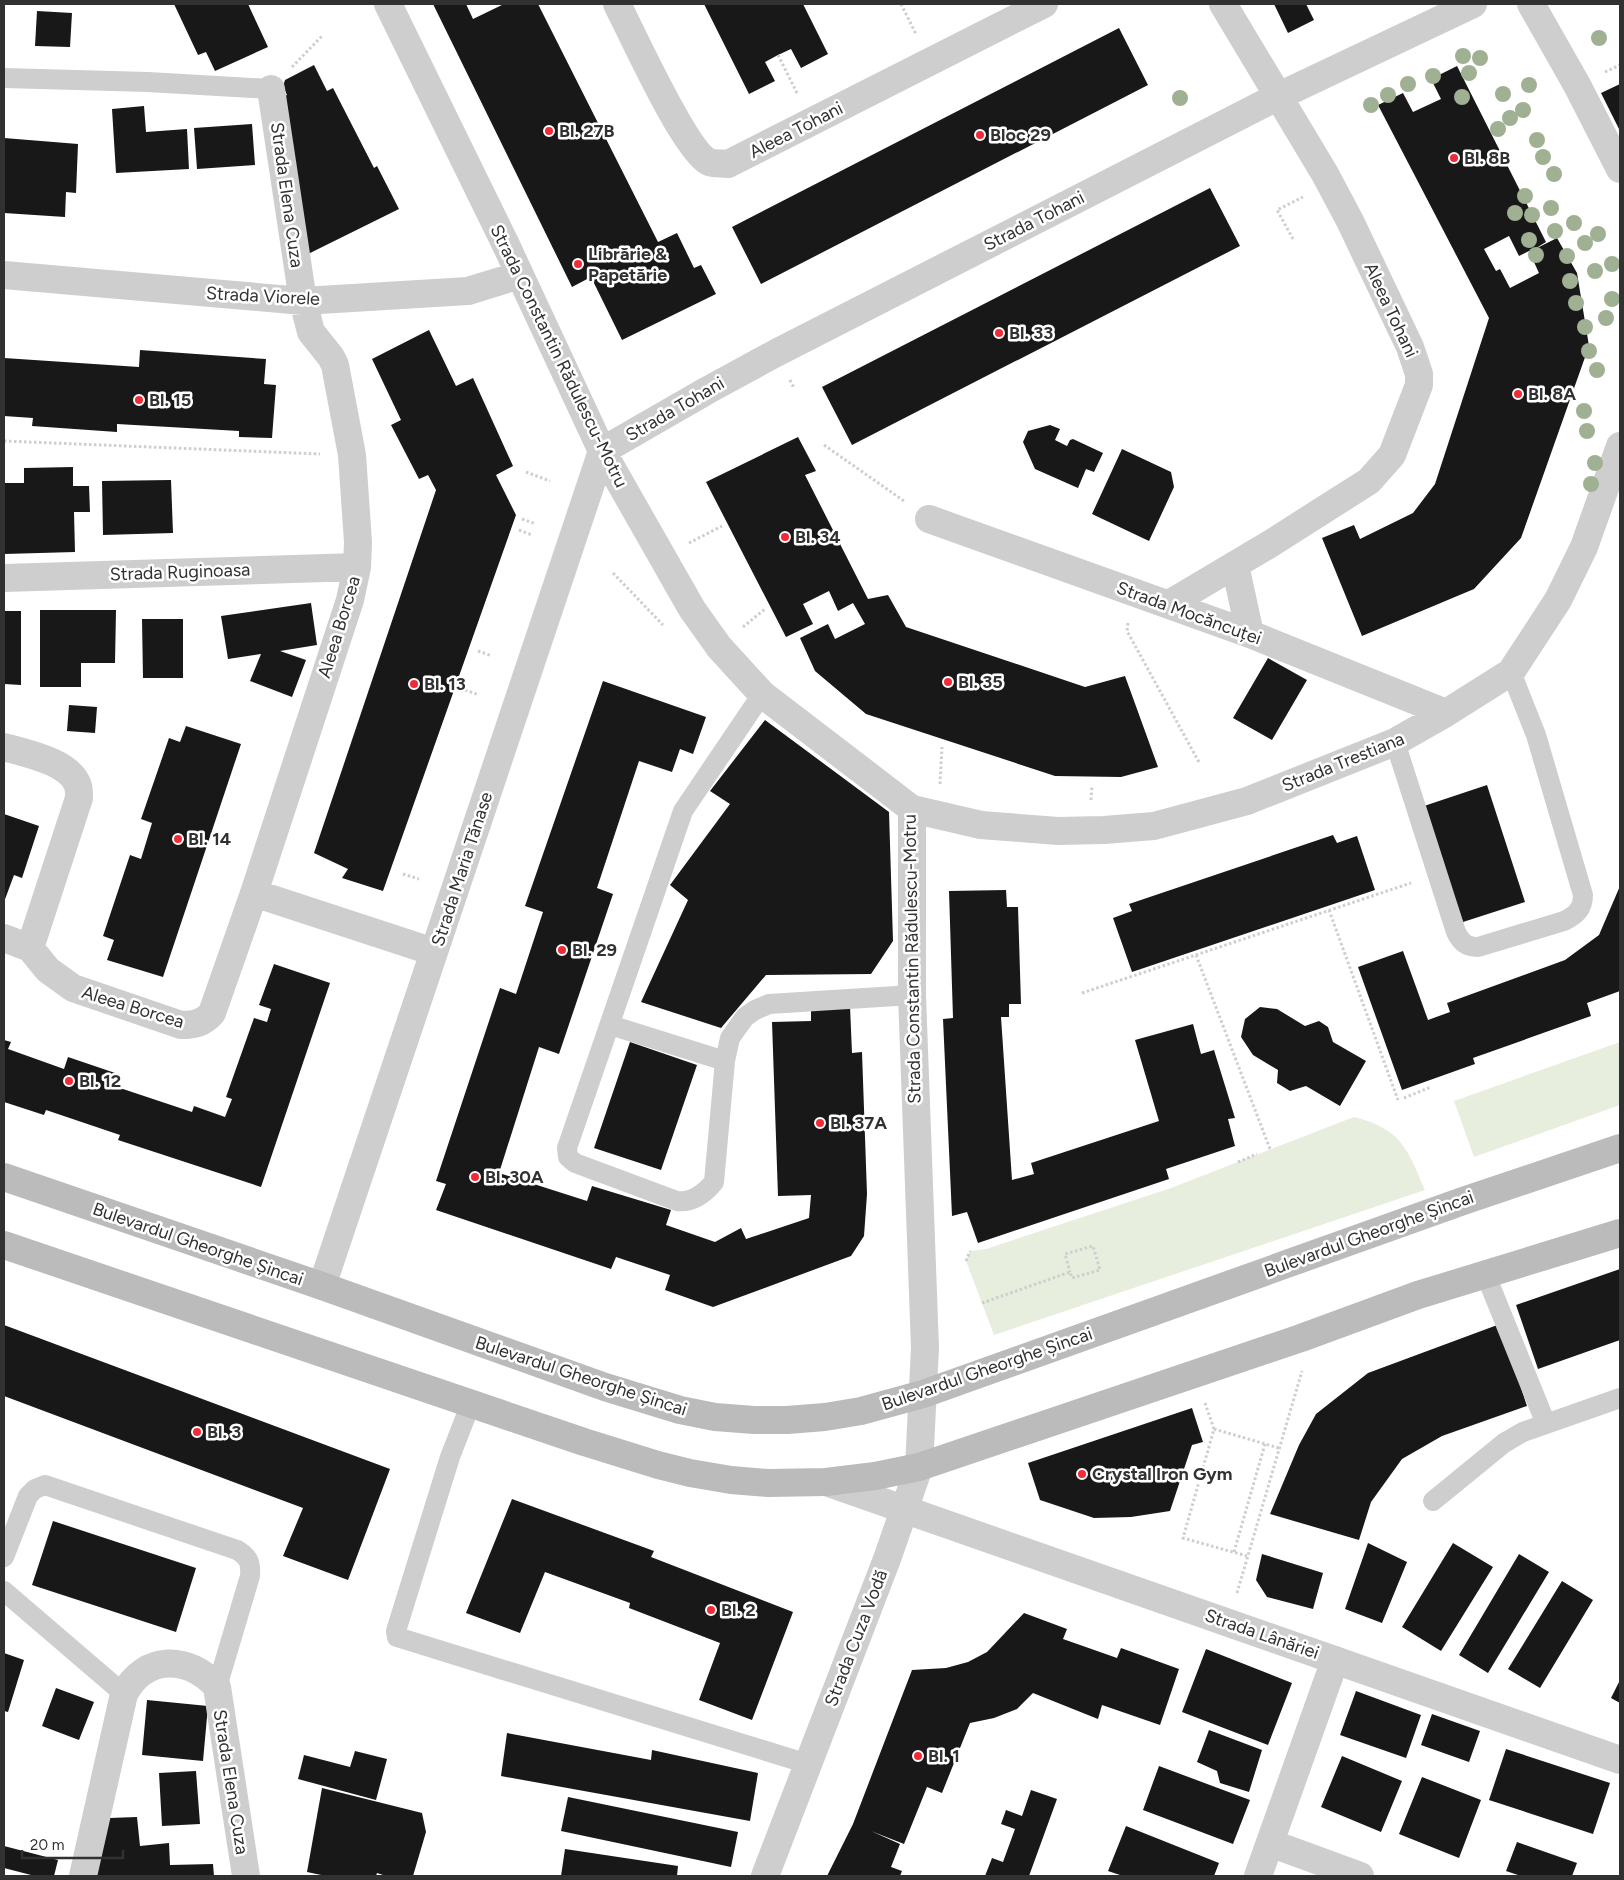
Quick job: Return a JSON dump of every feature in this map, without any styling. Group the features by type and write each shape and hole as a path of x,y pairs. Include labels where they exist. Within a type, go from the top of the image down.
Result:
{"main road":[{"name":"Bulevardul Gheorghe Șincai","path":"4,1177 322,1286 605,1387 680,1410 715,1417 762,1420 825,1417 861,1412 923,1394 1445,1207 1620,1148"},
{"path":"4,1245 594,1445 690,1473 768,1483 850,1480 919,1467 1301,1338 1418,1295 1620,1232"}],"street":[{"name":"Strada Constantin Rădulescu-Motru","path":"388,4 520,275 602,451 692,609 719,647 762,694 912,809 912,995 925,1348 923,1394"},
{"name":"Aleea Tohani","path":"618,4 672,114 693,146 709,162 728,164 1044,4"},
{"name":"Aleea Tohani","path":"1168,604 1235,565 1369,480 1392,455 1419,385 1419,374 1410,347 1350,220 1279,96 1223,4"},
{"name":"Strada Tohani","path":"602,451 776,353 1279,96 1473,4"},
{"path":"1531,4 1577,85 1620,169"},
{"name":"Strada Elena Cuza","path":"271,88 302,301"},
{"name":"Strada Viorele","path":"4,275 302,301 468,291 520,275"},
{"name":"Aleea Borcea","path":"4,938 30,948 48,970 72,988 181,1025 199,1023 212,1013 254,893 350,600 357,567 358,542 352,455 336,365 311,332 302,301"},
{"name":"Strada Trestiana","path":"912,809 981,824 1058,831 1154,826 1247,801 1396,742 1511,672 1558,600 1584,547 1620,446"},
{"name":"Strada Maria Tănase","path":"322,1286 602,451"},
{"name":"Strada Mocăncuței","path":"929,519 1250,634 1446,713"},
{"path":"1235,565 1250,634"},
{"name":"Strada Ruginoasa","path":"4,578 357,567"},
{"path":"4,746 59,765 70,774 78,785 79,798 30,948"},
{"path":"254,893 434,952"},
{"name":"Strada Cuza Vodă","path":"765,1876 887,1559 919,1467 923,1394"},
{"path":"826,1482 904,1510"},
{"name":"Strada Lânăriei","path":"904,1510 1620,1760"},
{"path":"1258,1876 1335,1660"},
{"path":"83,1876 124,1694 134,1678 143,1670 154,1665 187,1665 199,1670 217,1687"},
{"name":"Strada Elena Cuza","path":"217,1687 246,1876"},
{"path":"1270,1843 1360,1876"}],"lane":[{"path":"4,78 271,88"},
{"path":"1396,742 1460,940 1470,947 1478,947 1564,921 1574,916 1580,911 1583,895 1536,735 1511,672"},
{"path":"762,694 683,811 567,1148 568,1157 575,1163 676,1201 689,1201 701,1195 714,1182 725,1061 730,1038 738,1025 755,1010 769,1004 912,995"},
{"path":"610,1025 725,1061"},
{"path":"1486,1273 1546,1424"},
{"path":"1433,1501 1504,1443 1523,1432 1620,1398"},
{"path":"470,1402 450,1457 404,1603 395,1633 397,1637 808,1764"},
{"path":"4,1557 28,1496 35,1489 45,1485 237,1550 245,1555 250,1562 250,1576 217,1687"},
{"path":"4,1591 124,1694"}],"path":[{"path":"271,88 322,36"},
{"path":"778,55 812,122"},
{"path":"1293,239 1277,210 1330,183"},
{"path":"4,441 352,455"},
{"path":"824,445 929,519"},
{"path":"526,472 550,482"},
{"path":"522,519 536,524"},
{"path":"519,530 532,535"},
{"path":"1132,592 1127,631 1200,764"},
{"path":"740,629 765,609"},
{"path":"478,651 492,656"},
{"path":"465,690 479,695"},
{"path":"402,874 419,879"},
{"path":"1082,993 1438,874"},
{"path":"1329,910 1398,1100"},
{"path":"1196,955 1270,1149"},
{"path":"1404,1098 1431,1087"},
{"path":"1238,1162 1258,1154"},
{"path":"1093,1246 1100,1270 1072,1278 1070,1272 1065,1254 1093,1246"},
{"path":"966,1260 970,1251"},
{"path":"982,1303 1070,1272"},
{"path":"1228,1622 1302,1370"},
{"path":"1203,1395 1214,1429 1183,1538 1247,1556"},
{"path":"1214,1429 1280,1448"},
{"path":"1234,1552 1265,1444"}],"green space":[{"path":"1620,1042 1620,1105 1474,1157 1454,1101"},
{"path":"1354,1117 1382,1128 1400,1142 1413,1163 1425,1190 994,1335 966,1261 970,1251 986,1249 1171,1188"}],"building":[{"path":"174,4 248,4 268,47 215,71 206,52 198,55"},
{"name":"Bl. 27B","path":"433,4 466,4 473,19 504,4 538,4 658,242 677,233 694,268 701,265 716,294 622,340 591,277 572,287"},
{"path":"704,4 803,4 828,54 801,68 791,49 778,55 765,62 775,81 749,94"},
{"path":"1274,4 1306,4 1314,20 1288,33"},
{"path":"37,11 72,13 70,47 35,46"},
{"name":"Bloc 29","path":"1119,28 1148,85 761,284 732,227"},
{"path":"314,65 327,91 333,88 374,168 377,166 399,209 304,256 280,98 287,95 283,86 285,80"},
{"path":"1457,66 1546,242 1533,250 1557,238 1577,273 1589,346 1521,538 1474,589 1362,636 1322,538 1354,525 1360,539 1413,513 1435,484 1489,318 1378,105 1403,93 1413,112 1441,99 1431,79","holes":["1509,236 1519,256 1529,251 1539,273 1510,288 1500,269 1496,271 1484,249"]},
{"path":"1620,84 1620,131 1601,93"},
{"path":"144,106 146,132 187,129 189,169 116,173 112,109"},
{"path":"252,124 255,165 197,169 194,128"},
{"path":"4,138 78,144 76,193 66,192 65,217 4,213"},
{"name":"Bl. 33","path":"1210,188 1240,246 852,445 822,387"},
{"name":"Bl. 13","path":"429,330 456,386 473,378 513,466 496,475 516,515 383,891 342,878 348,869 314,853 436,490 428,475 419,479 391,425 401,420 372,359"},
{"name":"Bl. 15","path":"140,350 266,359 264,384 276,385 272,438 239,437 239,431 117,424 117,432 32,426 33,418 4,416 4,358 139,367"},
{"path":"1050,425 1060,429 1055,440 1067,446 1070,440 1073,439 1103,453 1094,472 1086,469 1078,488 1035,469 1023,442 1028,431"},
{"name":"Bl. 35","path":"798,437 816,471 805,475 868,599 888,595 906,627 1085,687 1125,676 1158,767 1121,777 1055,776 866,714 815,671 800,638 828,624 835,639 865,624 853,603 838,611 829,591 803,604 813,624 786,637 706,482"},
{"path":"1122,449 1171,472 1174,487 1149,541 1092,514"},
{"path":"73,467 73,486 89,486 90,512 74,512 75,552 4,554 4,483 24,483 24,468"},
{"path":"171,480 173,533 103,535 102,481"},
{"path":"311,603 317,645 280,651 306,660 292,697 250,681 261,654 228,659 221,616"},
{"path":"40,610 116,610 115,663 81,663 81,687 40,687"},
{"path":"4,611 21,611 21,685 4,684"},
{"path":"142,619 183,619 183,678 143,678"},
{"path":"1268,658 1307,680 1272,740 1233,718"},
{"path":"603,681 706,717 693,754 680,749 672,772 639,761 597,888 613,894 559,1054 539,1047 499,1173 587,1201 592,1186 671,1210 666,1225 715,1242 741,1228 746,1239 809,1218 811,1195 778,1196 772,1022 811,1021 811,1007 850,1006 852,1053 862,1052 867,1194 864,1236 851,1256 713,1307 665,1290 670,1275 616,1257 611,1269 436,1210 446,1184 436,1181 500,988 516,994 543,912 525,906"},
{"path":"69,705 97,707 95,733 67,731"},
{"path":"765,720 889,812 893,941 871,974 766,975 721,1028 641,1002 688,900 670,885 730,804 710,791"},
{"name":"Bl. 14","path":"186,726 241,744 163,977 107,960 114,940 103,936 130,855 141,859 152,823 141,819 169,738 180,742"},
{"path":"1487,785 1525,902 1463,922 1424,806"},
{"path":"4,814 39,826 22,878 14,875 4,902"},
{"path":"1333,835 1337,843 1357,836 1375,890 1132,972 1113,918 1132,911 1129,904"},
{"path":"1620,886 1620,991 1587,1003 1591,1016 1473,1058 1475,1064 1402,1090 1358,967 1403,951 1428,1020 1450,1012 1447,1003 1565,960 1599,935"},
{"path":"1006,890 1007,907 1018,907 1021,1004 1009,1004 1009,1017 1001,1017 1012,1180 1034,1174 1031,1163 1159,1121 1135,1040 1193,1024 1201,1054 1214,1050 1235,1118 1228,1119 1235,1146 1166,1169 1169,1179 978,1243 967,1212 952,1216 943,1019 953,1018 949,891"},
{"name":"Bl. 12","path":"274,964 330,983 261,1187 118,1140 120,1135 46,1110 44,1115 4,1102 4,1040 11,1042 8,1049 64,1069 68,1057 121,1075 117,1087 192,1112 194,1106 225,1117 232,1099 226,1097 254,1018 267,1022 271,1009 259,1005"},
{"path":"1260,1007 1277,1009 1305,1026 1319,1021 1328,1027 1333,1042 1366,1061 1340,1106 1306,1086 1290,1091 1277,1083 1278,1070 1253,1055 1241,1037 1245,1019"},
{"path":"630,1042 697,1065 661,1170 594,1148"},
{"path":"1620,1269 1620,1340 1538,1369 1516,1305"},
{"path":"1500,1324 1527,1406 1442,1436 1402,1459 1371,1502 1359,1540 1270,1514 1299,1445 1316,1414 1368,1373"},
{"name":"Bl. 3","path":"4,1325 390,1469 348,1580 283,1556 303,1508 4,1396"},
{"path":"1192,1408 1203,1442 1192,1445 1170,1511 1131,1517 1094,1518 1040,1500 1028,1463"},
{"name":"Bl. 2","path":"512,1499 654,1551 651,1557 793,1612 752,1720 699,1700 720,1643 629,1608 630,1603 545,1572 520,1633 466,1613"},
{"path":"53,1521 196,1568 176,1632 32,1585"},
{"path":"1368,1543 1407,1562 1382,1623 1345,1609"},
{"path":"1453,1543 1493,1567 1441,1651 1402,1627"},
{"path":"1262,1554 1323,1573 1313,1609 1267,1597 1256,1580"},
{"path":"1519,1554 1549,1572 1488,1673 1459,1655"},
{"path":"1562,1581 1593,1600 1540,1688 1508,1669"},
{"name":"Bl. 1","path":"1024,1613 1067,1629 1063,1639 1117,1658 1121,1648 1179,1669 1160,1725 1102,1705 1098,1719 1033,1693 1017,1709 994,1718 970,1723 942,1793 927,1787 904,1844 871,1831 900,1844 891,1867 902,1871 900,1876 827,1876 853,1824 912,1670 946,1668 968,1662 987,1652"},
{"path":"1206,1649 1292,1683 1268,1745 1182,1712"},
{"path":"4,1653 24,1660 8,1712 4,1711"},
{"path":"1620,1680 1620,1703 1611,1698"},
{"path":"56,1688 94,1702 79,1740 42,1726"},
{"path":"1356,1691 1421,1715 1406,1758 1340,1735"},
{"path":"147,1700 208,1706 203,1761 142,1755"},
{"path":"1432,1714 1480,1731 1469,1762 1421,1745"},
{"path":"1209,1730 1262,1750 1249,1792 1220,1783 1217,1771 1197,1762"},
{"path":"507,1733 651,1760 652,1750 758,1773 750,1821 501,1776"},
{"path":"1506,1749 1610,1783 1593,1834 1489,1800"},
{"path":"355,1751 387,1759 376,1800 298,1779 304,1755 350,1767"},
{"path":"1342,1756 1402,1781 1381,1832 1321,1807"},
{"path":"1159,1766 1250,1800 1233,1844 1143,1810"},
{"path":"196,1771 200,1824 162,1826 159,1773"},
{"path":"1422,1777 1481,1800 1459,1858 1399,1834"},
{"path":"322,1788 422,1813 426,1832 413,1876 386,1876 377,1873 376,1876 326,1876 307,1872"},
{"path":"1031,1790 1057,1799 1029,1876 985,1876 992,1858 1003,1862 1015,1829 1001,1824 1006,1810 1022,1816"},
{"path":"568,1797 738,1832 731,1867 561,1831"},
{"path":"137,1817 140,1846 169,1843 170,1865 213,1864 214,1876 96,1876 109,1818"},
{"path":"1126,1826 1219,1863 1214,1876 1123,1876 1108,1871"},
{"path":"1517,1842 1577,1863 1572,1876 1517,1876 1506,1871"},
{"path":"4,1846 58,1860 54,1876 35,1876 4,1868"},
{"path":"565,1849 678,1866 677,1876 561,1876"}],"place":[{"name":"Bl. 27B","path":"549,131"},
{"name":"Bloc 29","path":"980,135"},
{"name":"Bl. 8B","path":"1454,158"},
{"name":"Librărie & Papetărie","path":"578,264"},
{"name":"Bl. 33","path":"999,333"},
{"name":"Bl. 8A","path":"1518,394"},
{"name":"Bl. 15","path":"139,400"},
{"name":"Bl. 34","path":"785,537"},
{"name":"Bl. 35","path":"948,682"},
{"name":"Bl. 13","path":"414,684"},
{"name":"Bl. 14","path":"178,839"},
{"name":"Bl. 29","path":"562,950"},
{"name":"Bl. 12","path":"69,1081"},
{"name":"Bl. 37A","path":"820,1123"},
{"name":"Bl. 30A","path":"475,1177"},
{"name":"Bl. 3","path":"197,1432"},
{"name":"Crystal Iron Gym","path":"1082,1474"},
{"name":"Bl. 2","path":"711,1610"},
{"name":"Bl. 1","path":"918,1756"}]}
